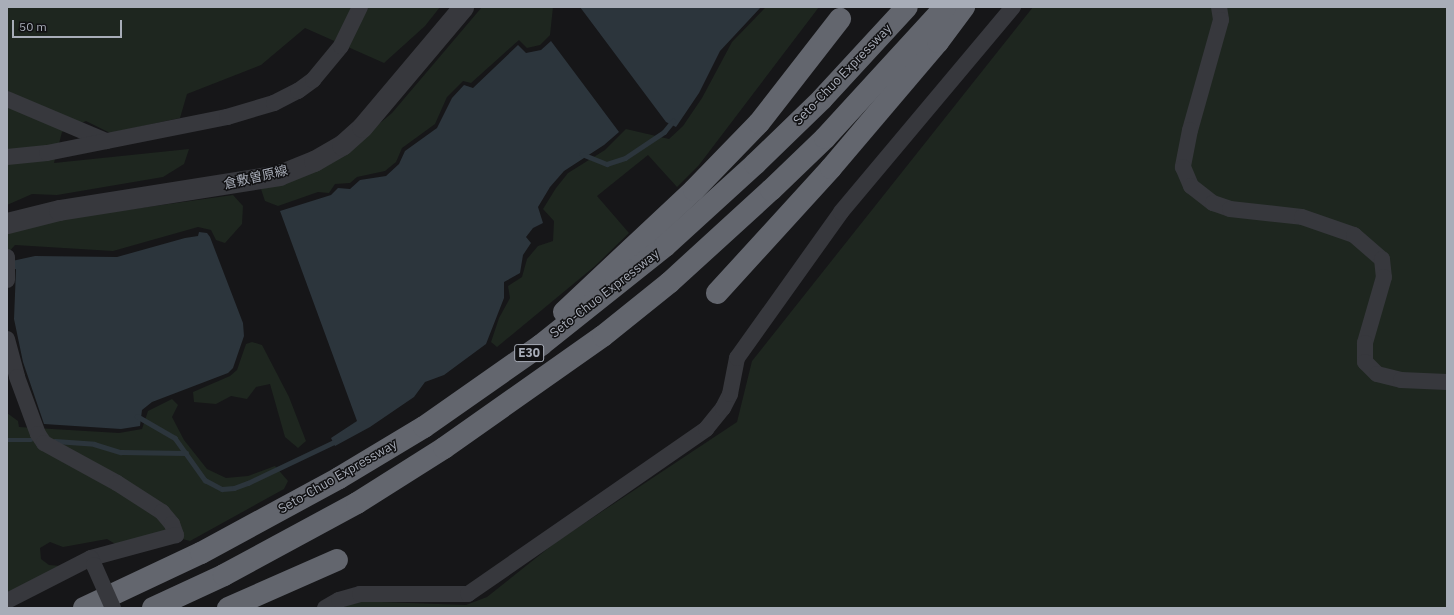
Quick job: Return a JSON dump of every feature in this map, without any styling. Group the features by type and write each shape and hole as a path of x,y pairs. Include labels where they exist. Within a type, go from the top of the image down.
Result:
{"highway":[{"name":"Seto-Chuo Expressway","path":"84,608 201,553 290,506 424,427 488,383 607,294 665,246 755,164 822,99 907,7"},
{"name":"E30","path":"153,608 224,575 357,502 457,440 603,336 669,283 771,190 825,138 945,7"},
{"path":"717,293 831,168 938,42 964,7"},
{"path":"488,383 694,190 753,129 840,18"},
{"path":"228,608 338,560"}],"street":[{"path":"7,157 48,153 106,140 227,117 274,103 298,91 313,80 341,46 360,7"},
{"name":"倉敷曽原線","path":"7,223 59,210 279,175 314,161 342,145 362,127 463,7"},
{"path":"325,608 339,600 360,594 468,594 706,428 723,408 730,394 737,358 841,212 1013,7"},
{"path":"1219,7 1221,20 1190,130 1183,167 1191,186 1213,203 1225,207 1302,217 1354,235 1382,260 1384,277 1365,343 1365,362 1377,374 1401,380 1447,382"},
{"path":"7,99 106,140"},
{"path":"7,257 7,280"},
{"path":"7,339 17,377 38,434 44,443 117,483 162,512 172,524 176,535 92,561 7,601"},
{"path":"92,561 113,608"}],"shaded area":[{"path":"7,7 440,7 425,26 384,63 305,28 261,65 187,94 180,118 110,133 86,121 62,132 54,163 189,149 184,164 163,177 57,195 32,194 7,205"},
{"path":"482,7 553,7 550,35 540,45 527,48 519,40 471,83 463,81 447,97 435,124 402,148 396,162 385,171 357,177 350,183 335,184 329,193 318,192 278,206 265,201 261,189 296,179 361,139 392,113"},
{"path":"580,7 761,7 720,51 699,93 676,127 666,122"},
{"path":"766,7 819,7 699,165 677,187 648,155 597,196 629,233 595,266 497,347 491,342 499,318 510,298 508,286 522,277 527,259 538,246 553,241 554,221 543,209 556,188 568,173 605,150 626,129 669,139 683,126 702,98 732,42"},
{"path":"1033,7 1447,7 1447,608 342,608 353,602 466,605 487,597 556,542 737,422 752,361"},
{"path":"551,41 619,132 604,145 564,171 550,187 538,207 543,223 533,228 526,237 531,243 523,255 520,273 504,282 504,298 486,344 444,375 425,382 414,397 370,427 335,446 331,438 357,421 280,211 331,195 338,188 350,189 360,180 386,176 399,164 405,151 437,128 452,98 464,85 473,88 518,45 526,53 541,50"},
{"path":"233,195 243,206 242,224 225,243 216,240 211,230 198,227 113,251 15,245 7,254 7,232 54,220"},
{"path":"199,232 207,233 210,237 243,323 244,336 233,368 228,373 152,402 142,410 140,426 121,429 44,424 23,362 14,319 16,269 12,270 12,261 35,256 117,257 185,238 198,236"},
{"path":"252,342 262,345 289,397 306,441 298,448 285,437 270,384 256,387 247,399 231,396 216,404 194,402 193,392 230,376 237,370 246,344"},
{"path":"172,399 178,405 172,417 184,440 207,469 226,478 248,476 275,466 288,481 284,489 190,541 160,533 117,545 107,539 63,547 50,542 40,548 41,559 49,565 60,566 7,597 7,413 18,421 19,427 119,433 142,429 148,411"}],"waterway":[{"path":"582,154 607,164 625,158 664,132 673,121"},
{"path":"137,416 175,438 205,480 222,489 234,488 248,483 338,440"},
{"path":"7,440 31,440"},
{"path":"55,441 94,444 121,452 186,453"}]}
